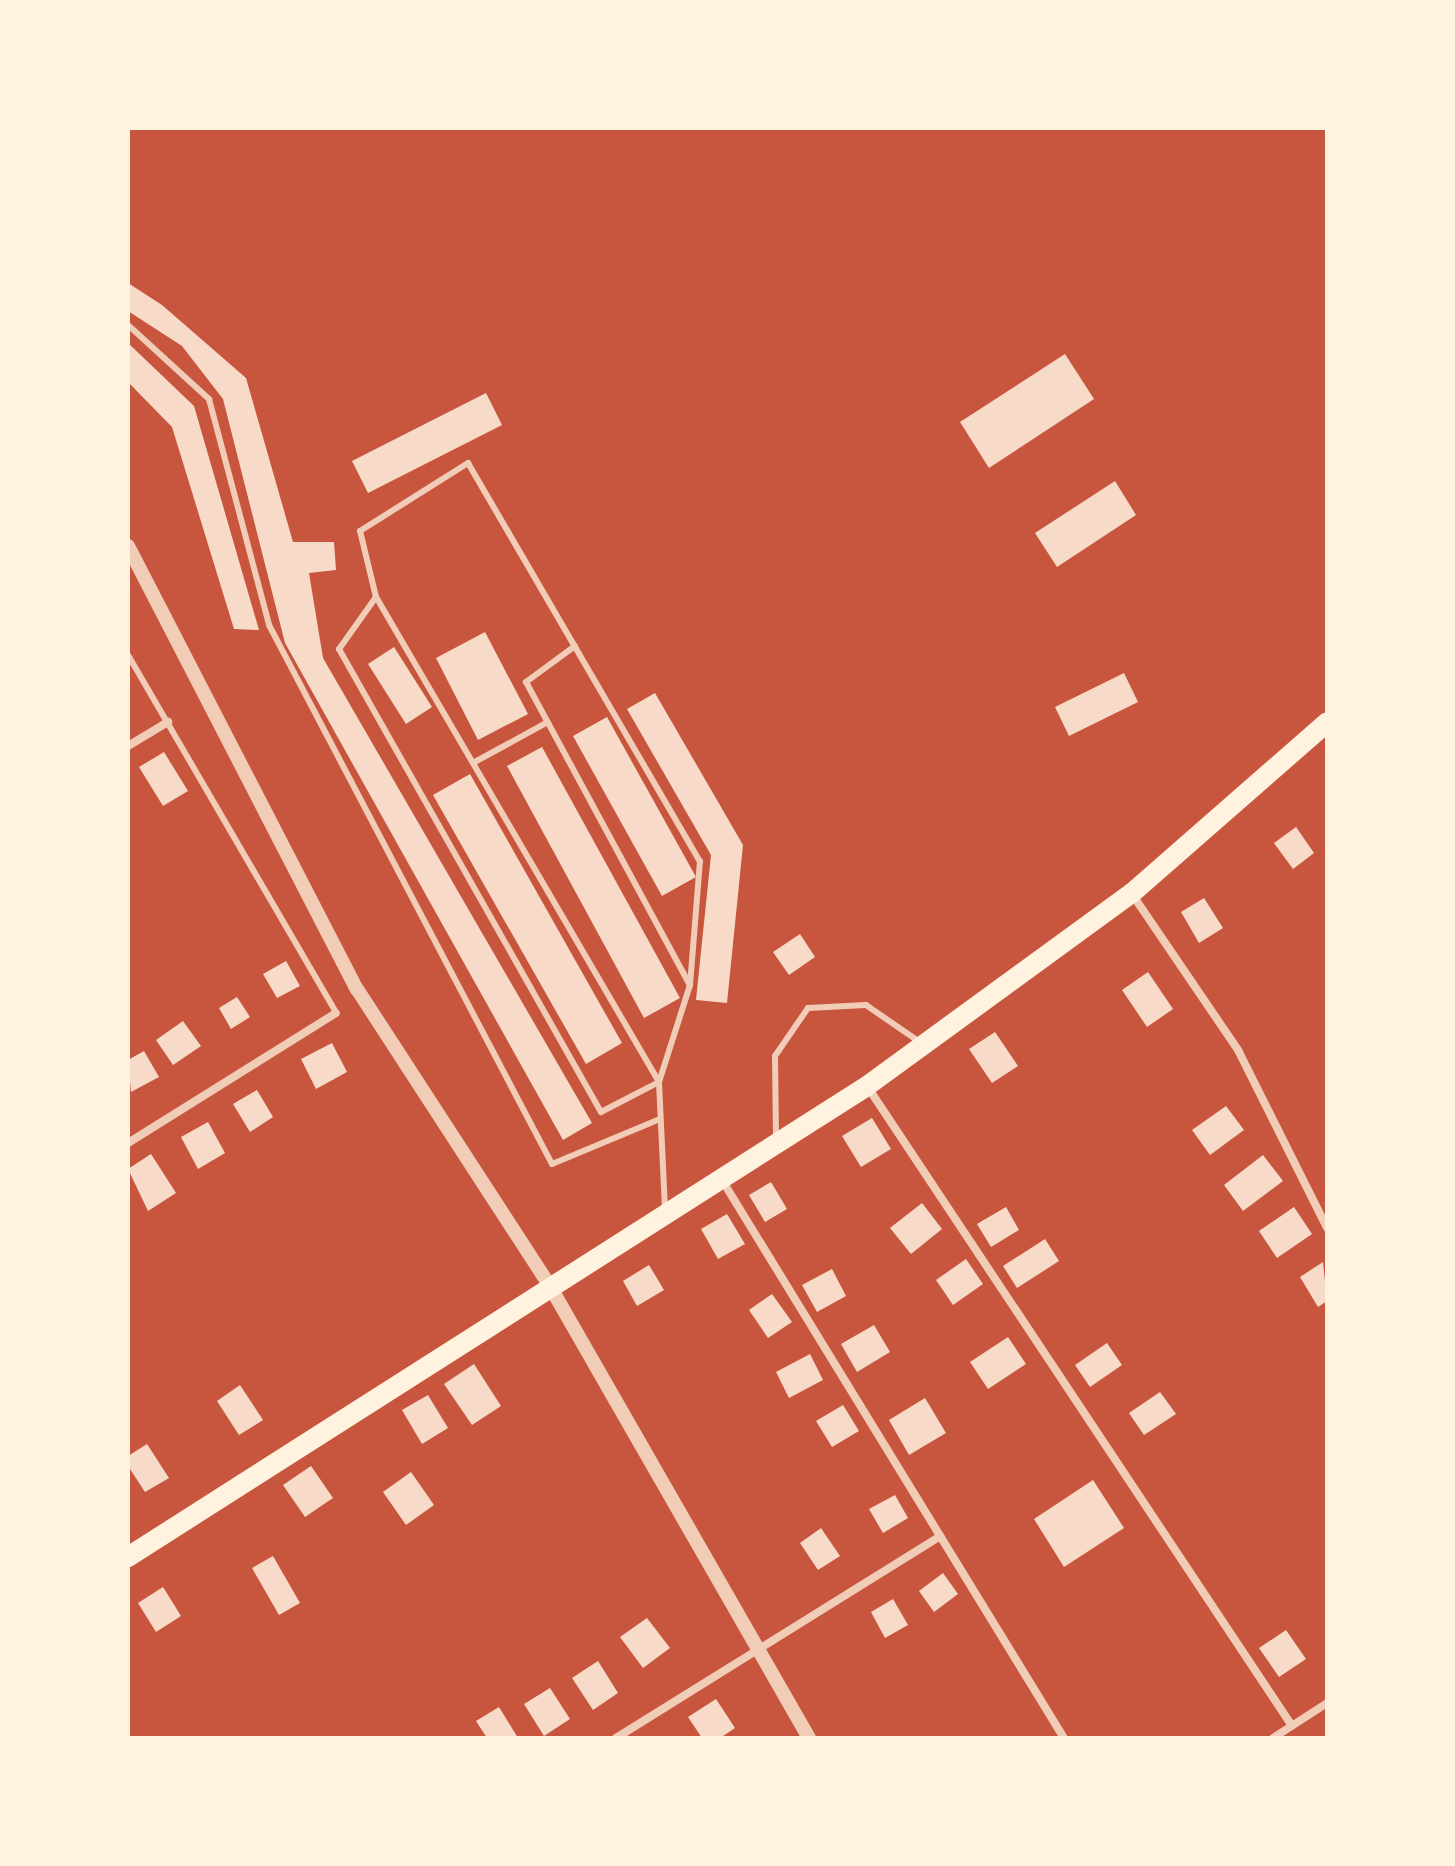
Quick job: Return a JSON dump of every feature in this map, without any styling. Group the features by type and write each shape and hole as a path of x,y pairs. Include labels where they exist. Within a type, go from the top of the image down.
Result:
{"main road":[{"path":"128,1557 867,1086 1132,893 1327,722"}],"street":[{"path":"128,546 357,989 551,1288 809,1738"},
{"path":"128,746 168,722"},
{"path":"1132,893 1238,1050 1327,1228"},
{"path":"128,1143 336,1013"},
{"path":"867,1086 1292,1726"},
{"path":"722,1179 1064,1738"},
{"path":"616,1738 760,1653 940,1536"},
{"path":"1273,1738 1327,1703"}],"lane":[{"path":"128,325 209,399 269,625 552,1164 660,1119"},
{"path":"659,1082 376,597 360,531 468,463 700,861 690,985 659,1082 665,1215"},
{"path":"376,597 339,649 601,1112 659,1082"},
{"path":"575,646 526,682 690,985"},
{"path":"128,655 336,1013"},
{"path":"473,763 548,722"},
{"path":"776,1144 775,1056 808,1008 866,1005 924,1046"}],"building":[{"path":"128,283 162,305 246,378 293,542 334,542 336,570 309,573 323,658 592,1123 563,1140 285,643 223,399 182,346 128,311"},
{"path":"128,343 194,406 259,630 234,629 172,427 128,382"},
{"path":"1065,354 1094,399 989,468 960,422"},
{"path":"486,393 502,425 368,493 352,461"},
{"path":"1115,481 1136,515 1057,567 1035,533"},
{"path":"485,632 528,714 478,740 436,658"},
{"path":"394,647 432,707 406,724 368,664"},
{"path":"1124,673 1138,702 1069,736 1055,707"},
{"path":"655,693 743,845 727,1003 696,1000 711,855 627,709"},
{"path":"607,717 696,877 662,896 573,736"},
{"path":"542,747 680,998 644,1018 507,766"},
{"path":"164,752 188,791 163,806 139,767"},
{"path":"470,774 622,1043 586,1064 433,795"},
{"path":"1296,827 1314,853 1293,869 1274,843"},
{"path":"1204,898 1223,928 1199,943 1181,912"},
{"path":"800,934 815,957 789,975 773,952"},
{"path":"286,961 300,986 277,998 263,974"},
{"path":"1148,972 1173,1009 1147,1027 1122,990"},
{"path":"237,997 250,1017 231,1029 219,1008"},
{"path":"183,1021 201,1046 173,1065 156,1040"},
{"path":"995,1032 1018,1066 992,1083 969,1049"},
{"path":"332,1043 347,1072 316,1089 301,1059"},
{"path":"144,1051 159,1077 131,1092 128,1060"},
{"path":"257,1090 273,1117 250,1132 233,1104"},
{"path":"1226,1106 1244,1130 1210,1155 1192,1130"},
{"path":"872,1118 891,1149 861,1167 842,1136"},
{"path":"208,1122 225,1153 198,1169 181,1137"},
{"path":"151,1154 176,1193 148,1211 128,1169"},
{"path":"1263,1155 1283,1181 1243,1211 1224,1185"},
{"path":"771,1182 787,1209 765,1222 749,1195"},
{"path":"922,1203 942,1229 911,1254 890,1228"},
{"path":"1006,1207 1019,1230 991,1247 977,1224"},
{"path":"1294,1207 1312,1234 1277,1258 1259,1231"},
{"path":"727,1214 745,1244 718,1259 701,1229"},
{"path":"1045,1239 1059,1261 1017,1288 1003,1266"},
{"path":"966,1259 983,1284 953,1305 936,1280"},
{"path":"1323,1262 1327,1301 1318,1307 1300,1277"},
{"path":"649,1265 664,1290 637,1306 623,1281"},
{"path":"832,1269 846,1296 817,1312 802,1285"},
{"path":"772,1294 792,1322 768,1338 749,1310"},
{"path":"874,1325 890,1352 857,1372 841,1344"},
{"path":"1008,1337 1026,1364 988,1389 970,1362"},
{"path":"1107,1343 1122,1365 1090,1387 1075,1365"},
{"path":"810,1354 823,1380 789,1398 776,1372"},
{"path":"474,1364 501,1406 472,1425 444,1384"},
{"path":"240,1385 263,1420 239,1435 217,1401"},
{"path":"1160,1392 1176,1414 1144,1435 1129,1413"},
{"path":"428,1395 448,1428 422,1444 402,1410"},
{"path":"925,1398 946,1433 909,1455 889,1420"},
{"path":"843,1405 859,1431 832,1447 816,1421"},
{"path":"147,1444 169,1478 145,1492 128,1466 128,1456"},
{"path":"311,1466 333,1498 305,1517 283,1485"},
{"path":"411,1472 434,1505 406,1525 383,1492"},
{"path":"1093,1480 1124,1528 1064,1567 1034,1519"},
{"path":"895,1495 908,1518 883,1533 869,1509"},
{"path":"821,1528 840,1556 818,1570 800,1543"},
{"path":"273,1556 300,1603 279,1615 252,1568"},
{"path":"943,1573 958,1594 934,1612 919,1591"},
{"path":"163,1587 181,1616 156,1632 138,1603"},
{"path":"893,1599 908,1625 885,1638 871,1612"},
{"path":"647,1618 670,1648 643,1668 620,1637"},
{"path":"1286,1630 1306,1659 1279,1677 1259,1648"},
{"path":"598,1661 618,1693 593,1710 572,1678"},
{"path":"550,1688 570,1719 544,1736 524,1704"},
{"path":"716,1699 735,1728 720,1738 702,1738 688,1717"},
{"path":"499,1707 518,1738 487,1738 476,1721"}]}
